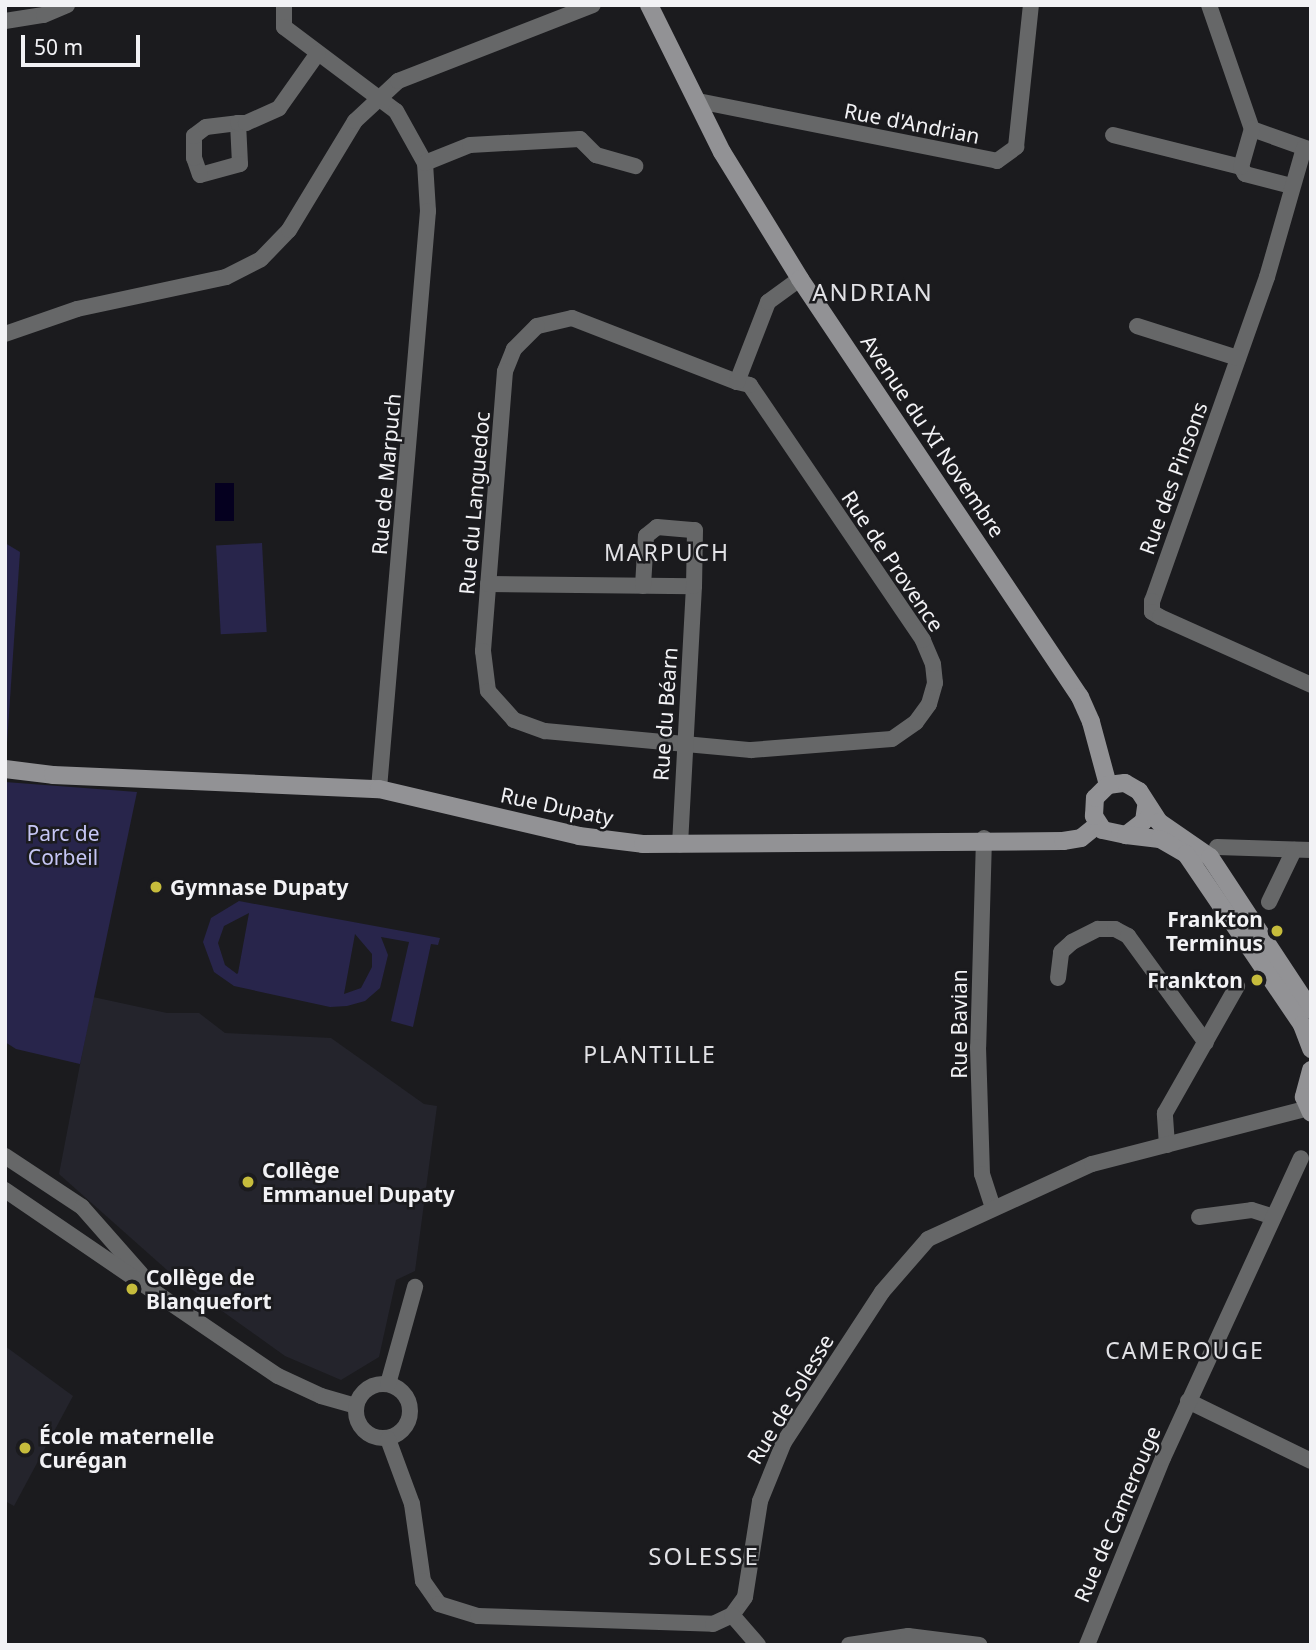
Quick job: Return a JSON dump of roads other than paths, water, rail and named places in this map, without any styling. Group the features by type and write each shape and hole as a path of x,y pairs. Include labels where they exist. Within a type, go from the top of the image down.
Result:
{"main road":[{"name":"Avenue du XI Novembre","path":"649,5 722,152 800,279 1080,697 1091,722 1108,785"},
{"name":"Rue Dupaty","path":"5,769 53,775 379,789 579,836 680,845 984,838 1073,841 1098,824"},
{"path":"1311,1010 1210,857 1159,822 1132,786 1108,785 1096,798 1098,824 1110,834 1160,839 1186,854 1302,1025 1311,1049"},
{"path":"1126,835 1144,821 1146,807"},
{"path":"1309,1111 1305,1085 1310,1068"}],"street":[{"path":"5,21 44,15 67,5"},
{"name":"Rue de Marpuch","path":"284,5 284,27 397,111 425,163 428,211 379,789"},
{"path":"5,334 77,309 226,277 261,258 289,230 355,121 400,80 593,5"},
{"name":"Rue d'Andrian","path":"698,101 997,161 1016,147 1031,5"},
{"path":"1209,5 1252,129 1241,167 1245,174 1291,186"},
{"path":"238,123 279,108 318,53"},
{"path":"1252,129 1308,149"},
{"path":"1113,135 1241,167"},
{"path":"425,163 470,145 580,139 596,155 635,166"},
{"name":"Rue des Pinsons","path":"1308,149 1291,186 1267,277 1152,601 1152,612 1311,685"},
{"path":"737,382 768,302 800,279"},
{"name":"Rue du Languedoc","path":"688,746 545,731 514,720 488,691 483,670 505,371 523,337 550,321 572,318 737,382"},
{"path":"1137,326 1238,358"},
{"name":"Rue de Provence","path":"688,746 751,750 892,739 916,722 935,683 933,664 923,640 750,385 737,382"},
{"name":"Rue du Béarn","path":"643,586 646,536 657,527 695,530 688,746 680,779 680,845"},
{"path":"488,584 694,586"},
{"name":"Rue Bavian","path":"984,838 978,1047 982,1174 993,1207"},
{"path":"1217,847 1311,850"},
{"path":"1269,902 1294,850"},
{"path":"1058,978 1061,952 1072,942 1098,929 1115,929 1128,936 1206,1043"},
{"path":"1167,1144 1166,1113 1237,986"},
{"name":"Rue de Solesse","path":"732,1615 745,1597 768,1475 807,1404 909,1258 947,1227 1092,1164 1309,1111"},
{"path":"5,1156 26,1168 99,1222 127,1262 159,1292"},
{"name":"Rue de Camerouge","path":"1087,1645 1188,1401 1268,1236 1271,1216 1301,1158"},
{"path":"26,1168 11,1173 6,1191 296,1387 356,1406"},
{"path":"1199,1217 1252,1210 1271,1216"},
{"path":"83,1245 90,1244 99,1222"},
{"path":"388,1384 415,1287"},
{"path":"388,1384 402,1392 410,1414 404,1430 388,1439 363,1431 356,1406 364,1391 388,1384"},
{"path":"1188,1401 1311,1461"},
{"path":"388,1439 412,1504 423,1581 432,1598 448,1609 478,1616 700,1626 732,1615 758,1645"},
{"path":"849,1645 908,1636 979,1645"}],"place":[{"name":"Gymnase Dupaty","path":"156,887"},
{"name":"Frankton Terminus","path":"1277,931"},
{"name":"Frankton","path":"1257,980"},
{"name":"Collège Emmanuel Dupaty","path":"248,1182"},
{"name":"Collège de Blanquefort","path":"132,1289"},
{"name":"École maternelle Curégan","path":"25,1448"}],"district":[{"name":"ANDRIAN","path":"873,292"},
{"name":"MARPUCH","path":"667,552"},
{"name":"PLANTILLE","path":"650,1054"},
{"name":"CAMEROUGE","path":"1185,1350"},
{"name":"SOLESSE","path":"704,1556"}],"park label":[{"name":"Parc de Corbeil","path":"63,845"}]}
